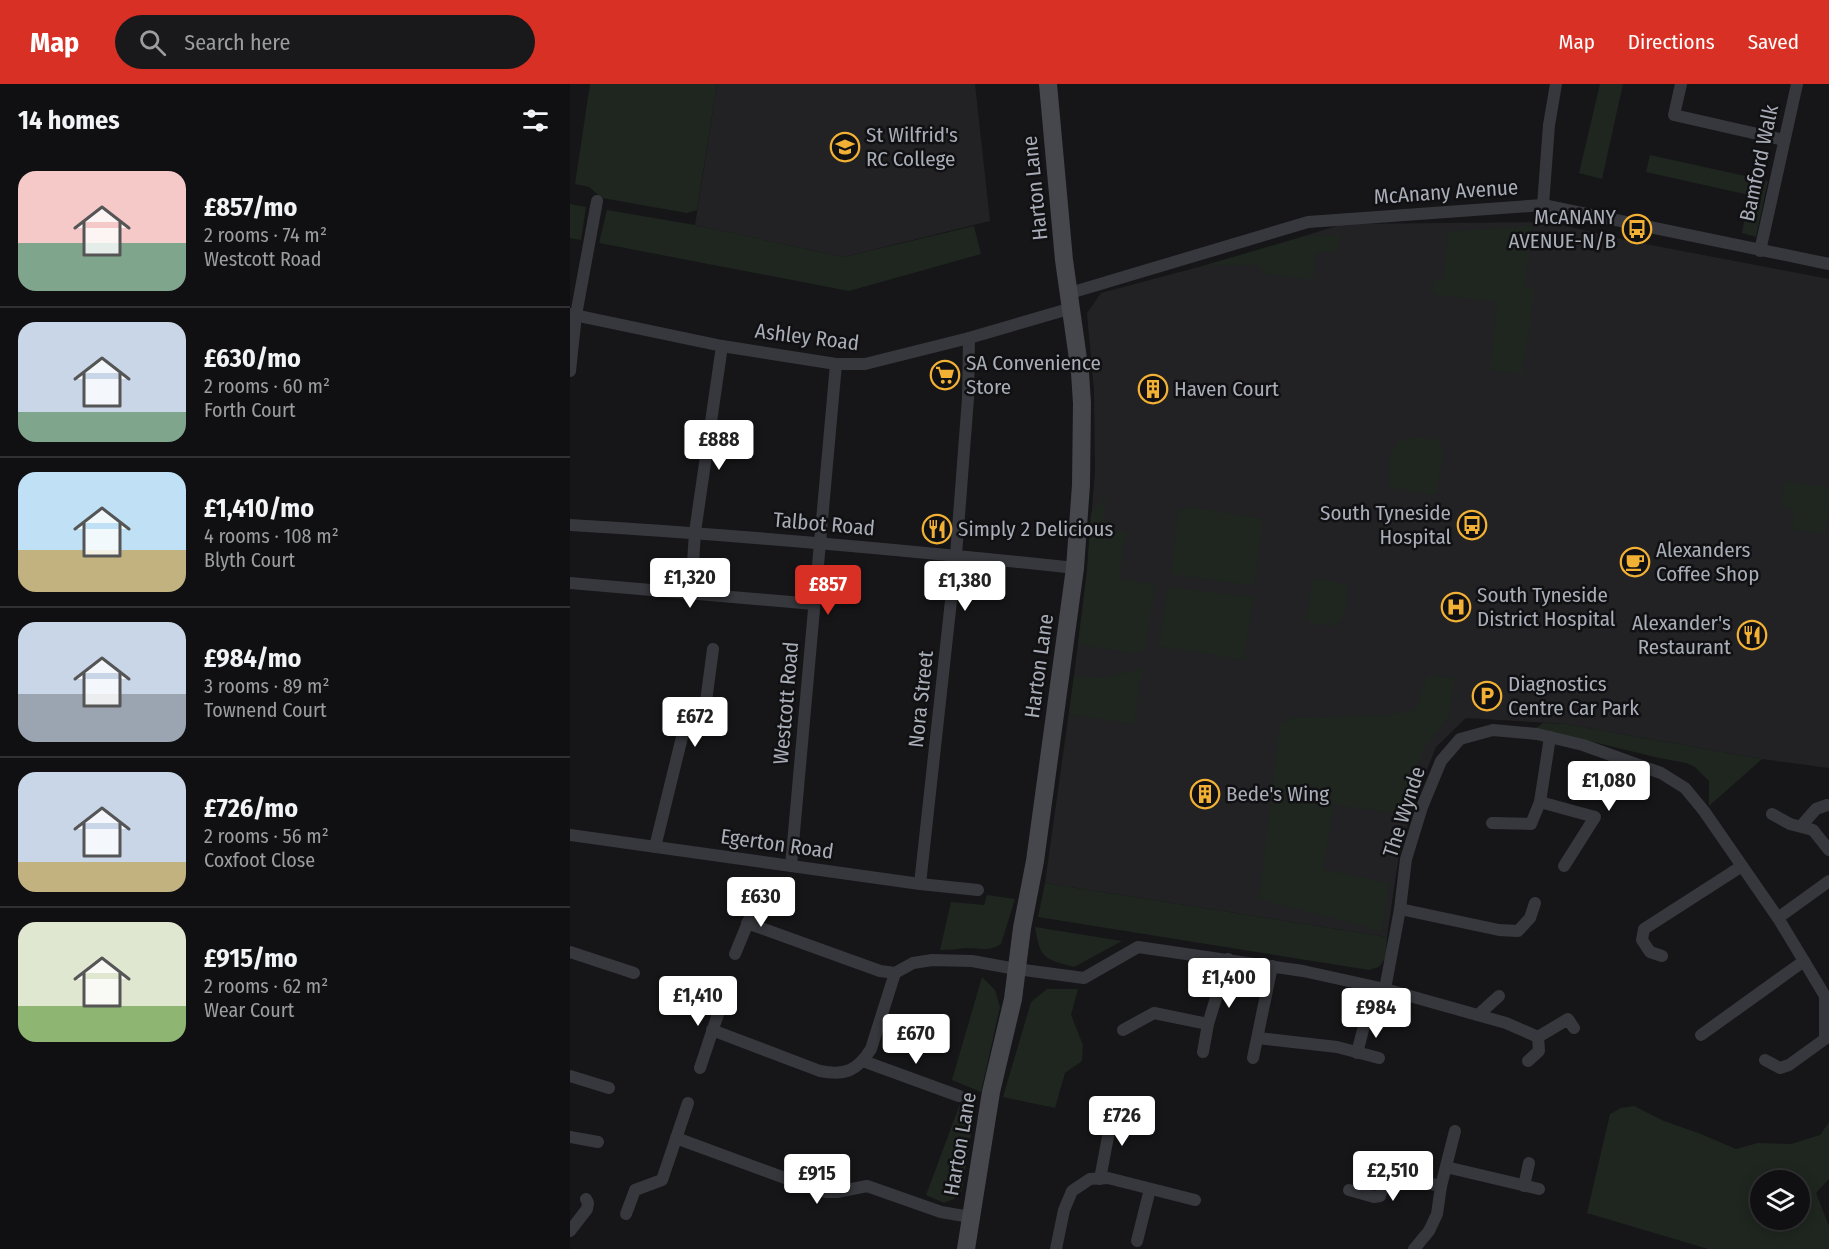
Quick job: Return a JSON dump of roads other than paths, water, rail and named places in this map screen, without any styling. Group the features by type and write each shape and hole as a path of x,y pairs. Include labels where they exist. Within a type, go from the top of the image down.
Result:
{"street":[{"name":"Harton Lane","path":"966,1249 991,1092 1013,999 1022,928 1035,861 1075,568 1081,485 1080,374 1065,260 1048,84"},
{"path":"1543,205 1549,125 1556,84"},
{"path":"1681,84 1674,115 1784,140"},
{"name":"Bamford Walk","path":"1760,251 1797,84"},
{"path":"570,371 573,314 597,201"},
{"name":"McAnany Avenue","path":"1071,301 1308,222 1543,205 1829,264"},
{"name":"Ashley Road","path":"573,314 722,346 836,364 865,364 969,338 1071,301"},
{"name":"Nora Street","path":"920,884 956,555 968,398 969,338"},
{"path":"691,594 695,532 722,346"},
{"name":"Westcott Road","path":"791,866 836,364"},
{"name":"Talbot Road","path":"570,525 695,532 1075,568"},
{"path":"570,583 814,604"},
{"path":"655,847 683,733 705,709 713,649"},
{"name":"The Wynde","path":"1385,990 1400,909 1406,860 1422,807 1441,761 1460,739 1493,730 1537,734 1583,745 1661,773 1685,788 1704,811 1778,918 1825,996 1826,1039 1789,1065 1780,1068 1765,1060"},
{"path":"1492,823 1531,824 1540,802 1550,737"},
{"path":"1540,802 1595,817 1564,866"},
{"path":"1801,826 1816,809 1827,805"},
{"path":"1772,814 1790,824 1813,830 1829,850"},
{"name":"Egerton Road","path":"570,835 920,884 978,890"},
{"path":"1662,956 1650,952 1642,940 1644,929 1742,866"},
{"path":"1778,918 1829,881"},
{"path":"735,954 761,891"},
{"path":"1400,909 1499,930 1518,931 1530,918 1535,903"},
{"path":"747,923 880,971 895,973 914,963 932,960 972,961 1084,978 1138,947 1228,959 1303,971 1385,990 1506,1023 1538,1037"},
{"path":"570,952 634,973"},
{"path":"1203,1052 1208,1024 1228,959"},
{"path":"1701,1035 1804,961"},
{"path":"1253,1058 1272,966"},
{"path":"712,1030 819,1071 844,1073 863,1061 871,1049 895,973"},
{"path":"700,1068 724,996"},
{"path":"1478,1015 1499,996"},
{"path":"1123,1030 1154,1013 1208,1024"},
{"path":"1357,1053 1366,1018"},
{"path":"1538,1037 1568,1018 1574,1028"},
{"path":"1528,1061 1539,1051 1538,1037"},
{"path":"1258,1038 1337,1047 1379,1058"},
{"path":"863,1061 959,1096"},
{"path":"570,1076 609,1088"},
{"path":"626,1214 635,1190 662,1180 688,1103"},
{"path":"1100,1179 1113,1110"},
{"path":"1414,1249 1429,1231 1437,1214 1441,1186 1455,1131"},
{"path":"570,1137 598,1142"},
{"path":"676,1138 826,1192 867,1186 941,1212 970,1217"},
{"path":"1524,1186 1529,1163"},
{"path":"1446,1167 1539,1190"},
{"path":"1349,1190 1374,1197 1380,1196 1387,1175 1441,1186"},
{"path":"1056,1249 1064,1210 1072,1191 1090,1179 1108,1178 1195,1200"},
{"path":"1137,1241 1150,1189"},
{"path":"570,1231 587,1209 586,1199"}],"place":[{"name":"St Wilfrid's RC College","path":"845,147"},
{"name":"McANANY AVENUE-N/B","path":"1637,229"},
{"name":"SA Convenience Store","path":"945,375"},
{"name":"Haven Court","path":"1153,389"},
{"name":"South Tyneside Hospital","path":"1472,525"},
{"name":"Simply 2 Delicious","path":"937,529"},
{"name":"Alexanders Coffee Shop","path":"1635,562"},
{"name":"South Tyneside District Hospital","path":"1456,607"},
{"name":"Alexander's Restaurant","path":"1752,635"},
{"name":"Diagnostics Centre Car Park","path":"1487,696"},
{"name":"Bede's Wing","path":"1205,794"}]}
